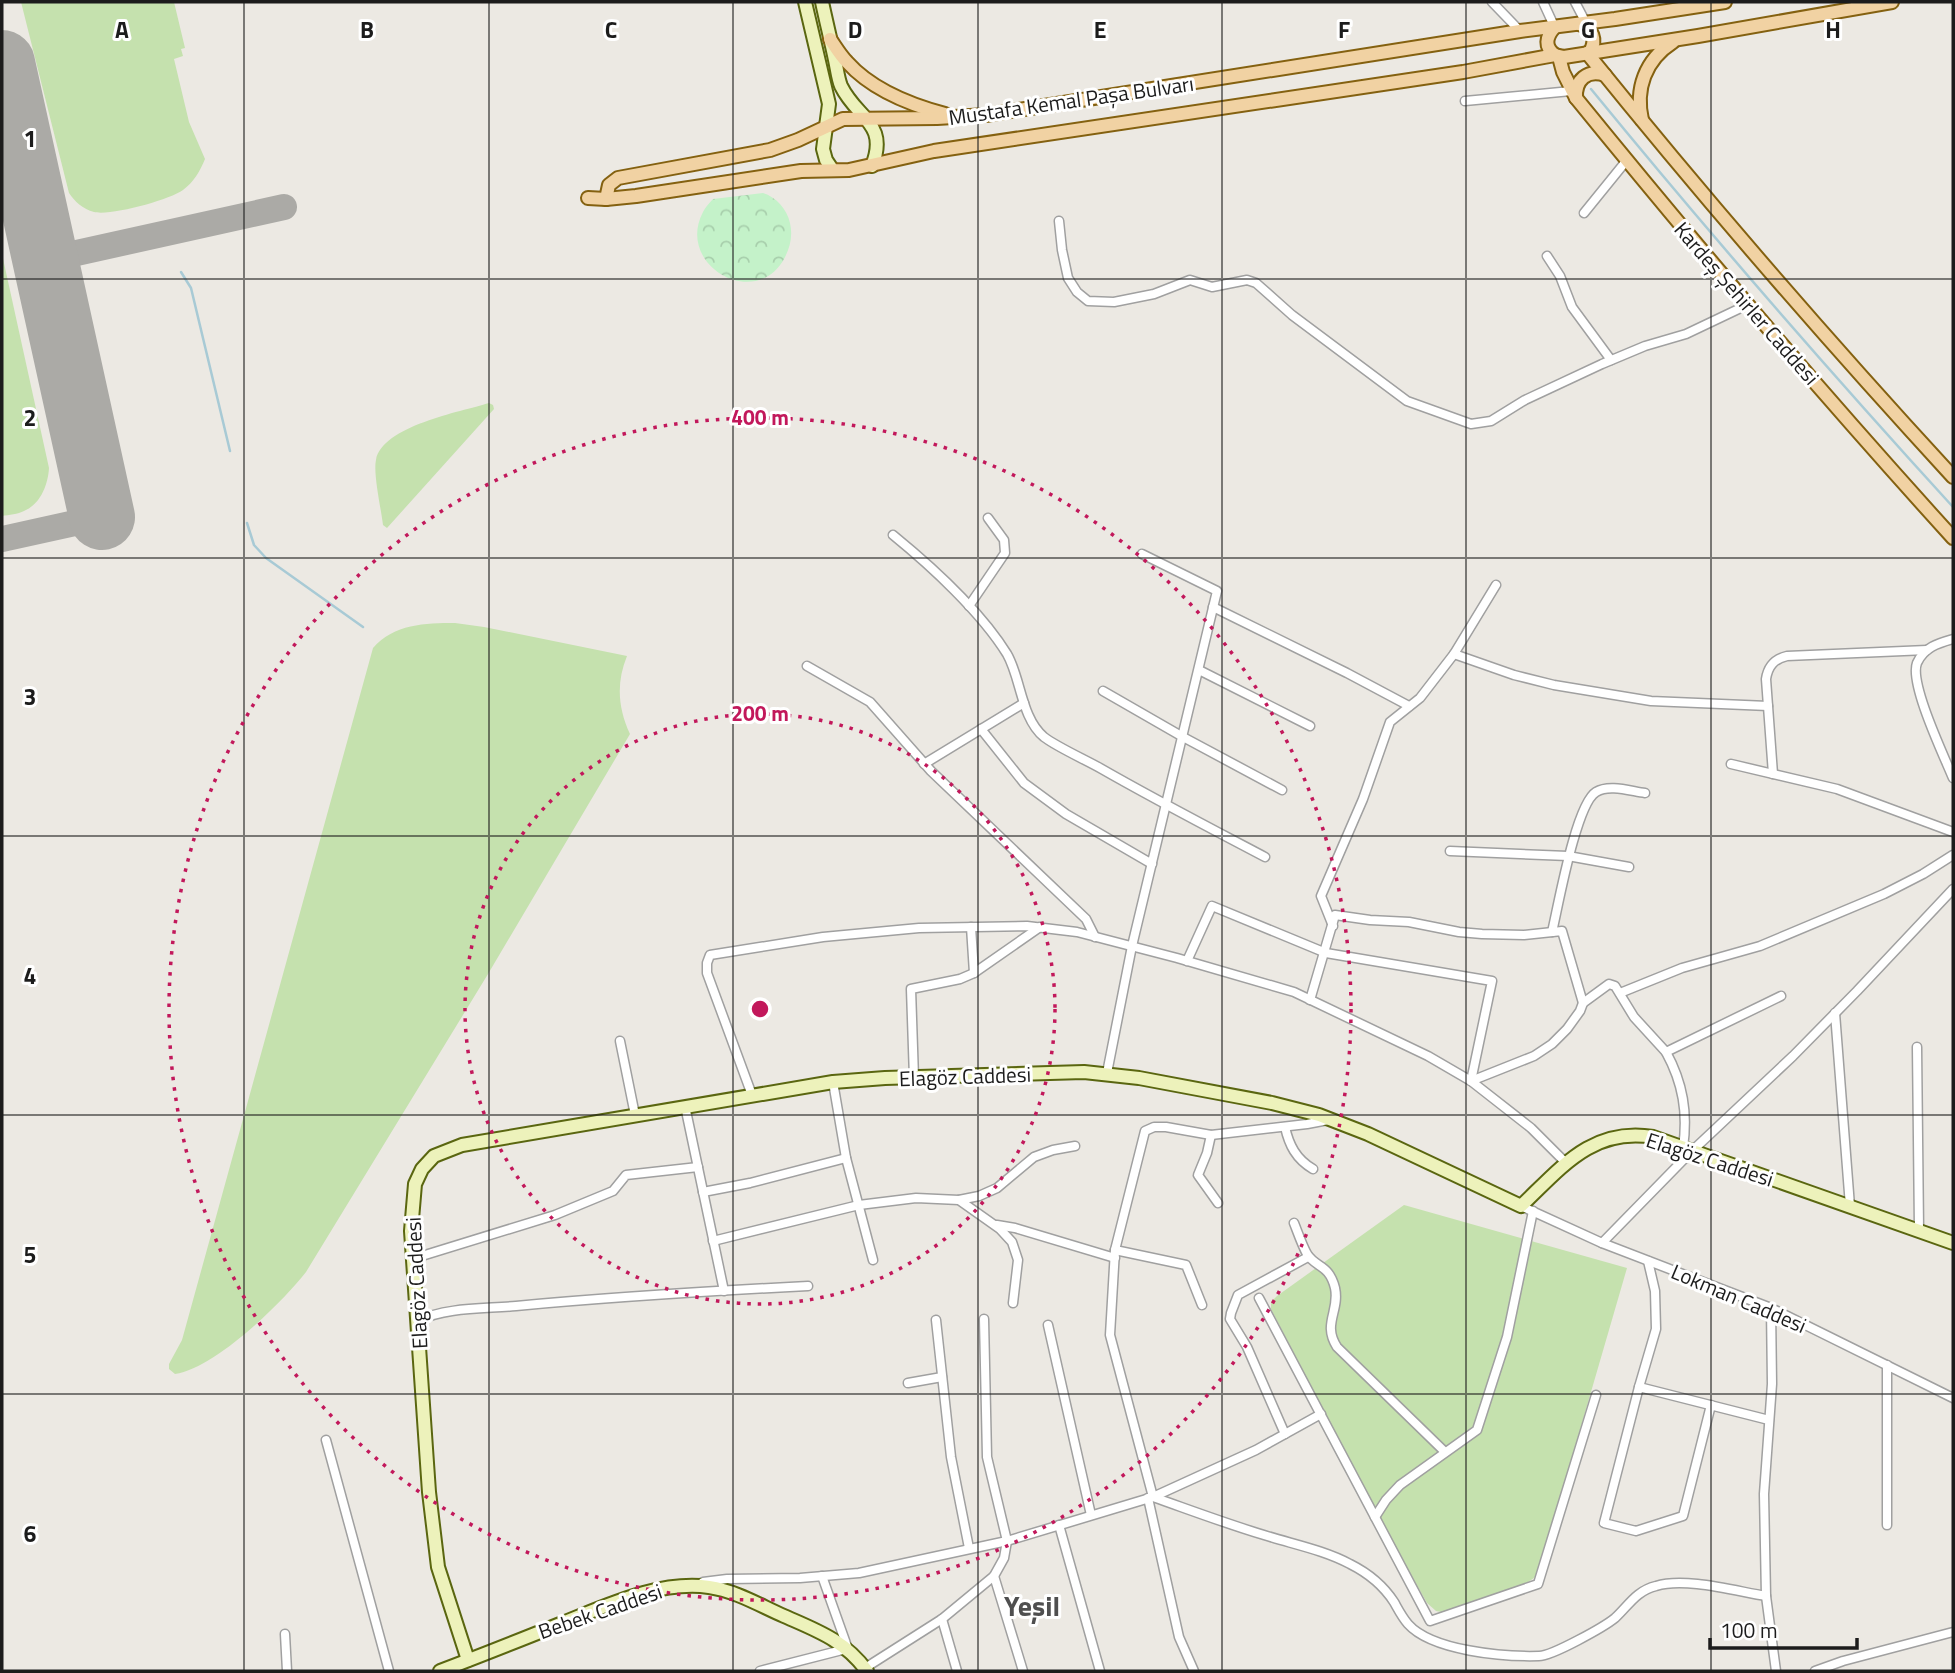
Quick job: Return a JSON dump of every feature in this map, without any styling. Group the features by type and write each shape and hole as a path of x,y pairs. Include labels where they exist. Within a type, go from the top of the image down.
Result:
{"main road":[{"path":"1725,2 1554,28 1547,42 1549,50 1557,56 1678,39 1892,2"},
{"path":"1582,24 1593,36 1593,45 1588,52"},
{"name":"Mustafa Kemal Paşa Bulvarı","path":"606,199 609,185 618,178 770,150 843,119 986,115 1554,28"},
{"path":"830,39 847,62 874,84 922,108 959,117"},
{"path":"1643,120 1639,102 1644,75 1658,54 1678,39"},
{"name":"Kardeş Şehirler Caddesi","path":"1588,52 1802,308 1953,477"},
{"name":"Mustafa Kemal Paşa Bulvarı","path":"588,198 636,196 793,172 849,170 934,151 1557,56"},
{"name":"Kardeş Şehirler Caddesi","path":"1557,56 1574,94 1627,160 1747,305 1953,538"},
{"path":"1574,94 1583,77 1591,73 1605,75"}],"street":[{"path":"806,2 828,104 823,149 832,169"},
{"path":"822,2 841,85 855,107 874,128 877,152 872,166"},
{"path":"1492,2 1520,32"},
{"path":"1543,2 1554,28"},
{"path":"1575,2 1582,24"},
{"path":"1465,101 1574,94"},
{"path":"1584,214 1627,160"},
{"path":"1059,221 1068,278 1077,292 1088,301 1114,302 1154,294 1190,280 1212,287 1247,280 1256,283 1292,315 1406,401 1465,423 1491,421 1525,400 1611,360 1686,334 1747,305"},
{"path":"1547,256 1560,276 1572,307 1611,360"},
{"path":"969,606 1005,553 1004,540 988,518"},
{"path":"893,535 934,570 969,606 1008,656 1024,703 1043,736 1166,806 1265,857"},
{"path":"1107,1073 1132,946 1217,591 1142,554"},
{"path":"1333,926 1321,896 1368,786 1390,722 1420,698 1454,654 1496,585"},
{"path":"1213,607 1409,706"},
{"path":"1773,774 1767,674 1773,663 1782,657 1927,650 1953,639"},
{"path":"1927,650 1917,664 1916,679 1953,778"},
{"path":"1454,654 1541,682 1651,701 1768,706"},
{"path":"807,666 870,702 924,764 1086,919 1095,937"},
{"path":"1199,670 1310,726"},
{"path":"1103,691 1282,790"},
{"path":"924,764 1024,703"},
{"path":"981,729 1024,783 1066,814 1152,864"},
{"path":"1731,764 1838,789 1953,832"},
{"path":"1552,932 1568,856 1588,800 1594,793 1608,788 1645,793"},
{"path":"1450,851 1568,856 1629,867"},
{"path":"1620,993 1682,968 1771,941 1884,894 1953,855"},
{"path":"1602,1243 1688,1149 1793,1056 1953,889"},
{"path":"1187,961 1212,906 1326,953 1492,981 1471,1082"},
{"path":"1310,1000 1335,915 1409,922 1482,934 1524,935 1562,931 1583,1003"},
{"path":"971,927 974,973"},
{"path":"914,1078 911,989 960,979 974,973 1040,927"},
{"path":"752,1095 707,974 710,955 823,937 919,928 1040,927 1132,946 1275,985 1310,1000 1428,1056 1471,1082 1512,1112 1566,1163"},
{"path":"1471,1082 1543,1050 1567,1029 1583,1003 1609,984 1615,986 1634,1017 1666,1052 1683,1095 1688,1149"},
{"path":"1666,1052 1781,996"},
{"path":"1835,1013 1850,1206"},
{"path":"620,1041 635,1115"},
{"path":"1917,1047 1919,1230"},
{"name":"Elagöz Caddesi","path":"468,1660 438,1567 429,1492 411,1231 415,1184 422,1168 434,1156 462,1145 833,1082 1107,1073 1272,1103 1331,1119 1527,1209 1566,1163 1592,1145 1620,1136 1635,1135 1653,1137 1953,1243"},
{"path":"833,1082 846,1158 873,1260"},
{"path":"685,1106 724,1291"},
{"path":"1194,1671 1180,1637 1151,1498 1110,1335 1115,1254 1145,1131 1154,1127 1166,1127 1211,1135 1331,1119"},
{"path":"1285,1127 1293,1151 1313,1169"},
{"path":"1211,1135 1198,1175 1218,1203"},
{"path":"713,1241 859,1205 916,1198 959,1200 979,1196 997,1188 1034,1157 1075,1146"},
{"path":"703,1192 750,1183 846,1158"},
{"path":"412,1259 555,1215 613,1191 626,1175 698,1167"},
{"path":"959,1200 1009,1237 1017,1254 1018,1266 1013,1303"},
{"path":"1375,1517 1400,1485 1477,1430 1507,1337 1527,1209"},
{"name":"Lokman Caddesi","path":"1527,1209 1602,1243 1771,1308 1953,1398"},
{"path":"1294,1223 1308,1257 1325,1268 1333,1282 1336,1297 1330,1329 1337,1347 1445,1452"},
{"path":"994,1224 1115,1254 1186,1265 1202,1305"},
{"path":"1285,1434 1247,1347 1230,1319 1238,1295 1308,1257"},
{"path":"1648,1261 1655,1291 1656,1329 1604,1523 1636,1531 1683,1516 1711,1405"},
{"path":"417,1321 451,1311 808,1286"},
{"path":"1259,1298 1430,1621 1538,1584 1596,1395"},
{"path":"1771,1308 1772,1384 1763,1494 1766,1596 1776,1671"},
{"path":"866,1670 942,1619 995,1576 1004,1558 1007,1541 987,1457 984,1319"},
{"path":"936,1320 951,1457 969,1548"},
{"path":"1048,1325 1091,1515"},
{"path":"1886,1366 1887,1525"},
{"path":"908,1383 942,1377"},
{"path":"1639,1387 1769,1420"},
{"path":"686,1585 727,1579 859,1573 1007,1541 1151,1498 1256,1450 1321,1414"},
{"path":"326,1440 389,1671"},
{"path":"1151,1498 1348,1563 1383,1587 1404,1620 1417,1633 1440,1644 1481,1652 1544,1656 1606,1625 1640,1592 1661,1584 1686,1583 1766,1596"},
{"path":"1059,1525 1100,1671"},
{"path":"760,1671 848,1650 822,1576"},
{"path":"995,1576 1023,1671"},
{"name":"Bebek Caddesi","path":"440,1671 602,1608 663,1588 686,1585 710,1587 737,1594 821,1632 848,1650 866,1670"},
{"path":"942,1619 957,1671"},
{"path":"1815,1671 1953,1632"},
{"path":"285,1634 287,1671"}],"green space":[{"path":"21,2 174,2 185,48 181,49 183,56 174,59 189,122 205,159 187,187 153,202 113,212 94,212 74,199 69,193"},
{"path":"763,193 784,208 789,218 791,237 784,259 771,274 755,281 738,281 722,275 709,264 700,249 697,231 703,212 713,199"},
{"path":"2,254 49,468 45,487 35,504 22,512 2,516"},
{"path":"489,403 494,409 387,528 383,525 375,466 381,448 407,429"},
{"path":"455,623 627,656 621,676 620,695 630,734 488,974 306,1272 265,1316 228,1347 209,1360 175,1374 169,1369 169,1364 182,1340 373,648 390,634 411,626"},
{"path":"1404,1205 1627,1268 1539,1571 1525,1584 1446,1613 1436,1611 1427,1603 1380,1520 1271,1309 1271,1302 1277,1296"}],"waterway":[{"path":"1591,89 1769,301 1953,507"},
{"path":"181,272 191,288 230,451"},
{"path":"247,523 254,545 266,558 363,627"}],"taxiway":[{"path":"45,260 284,207"},
{"path":"2,539 102,517"}],"runway":[{"path":"2,63 102,517"}],"district":[{"name":"Yeşil","path":"1032,1605"}]}
